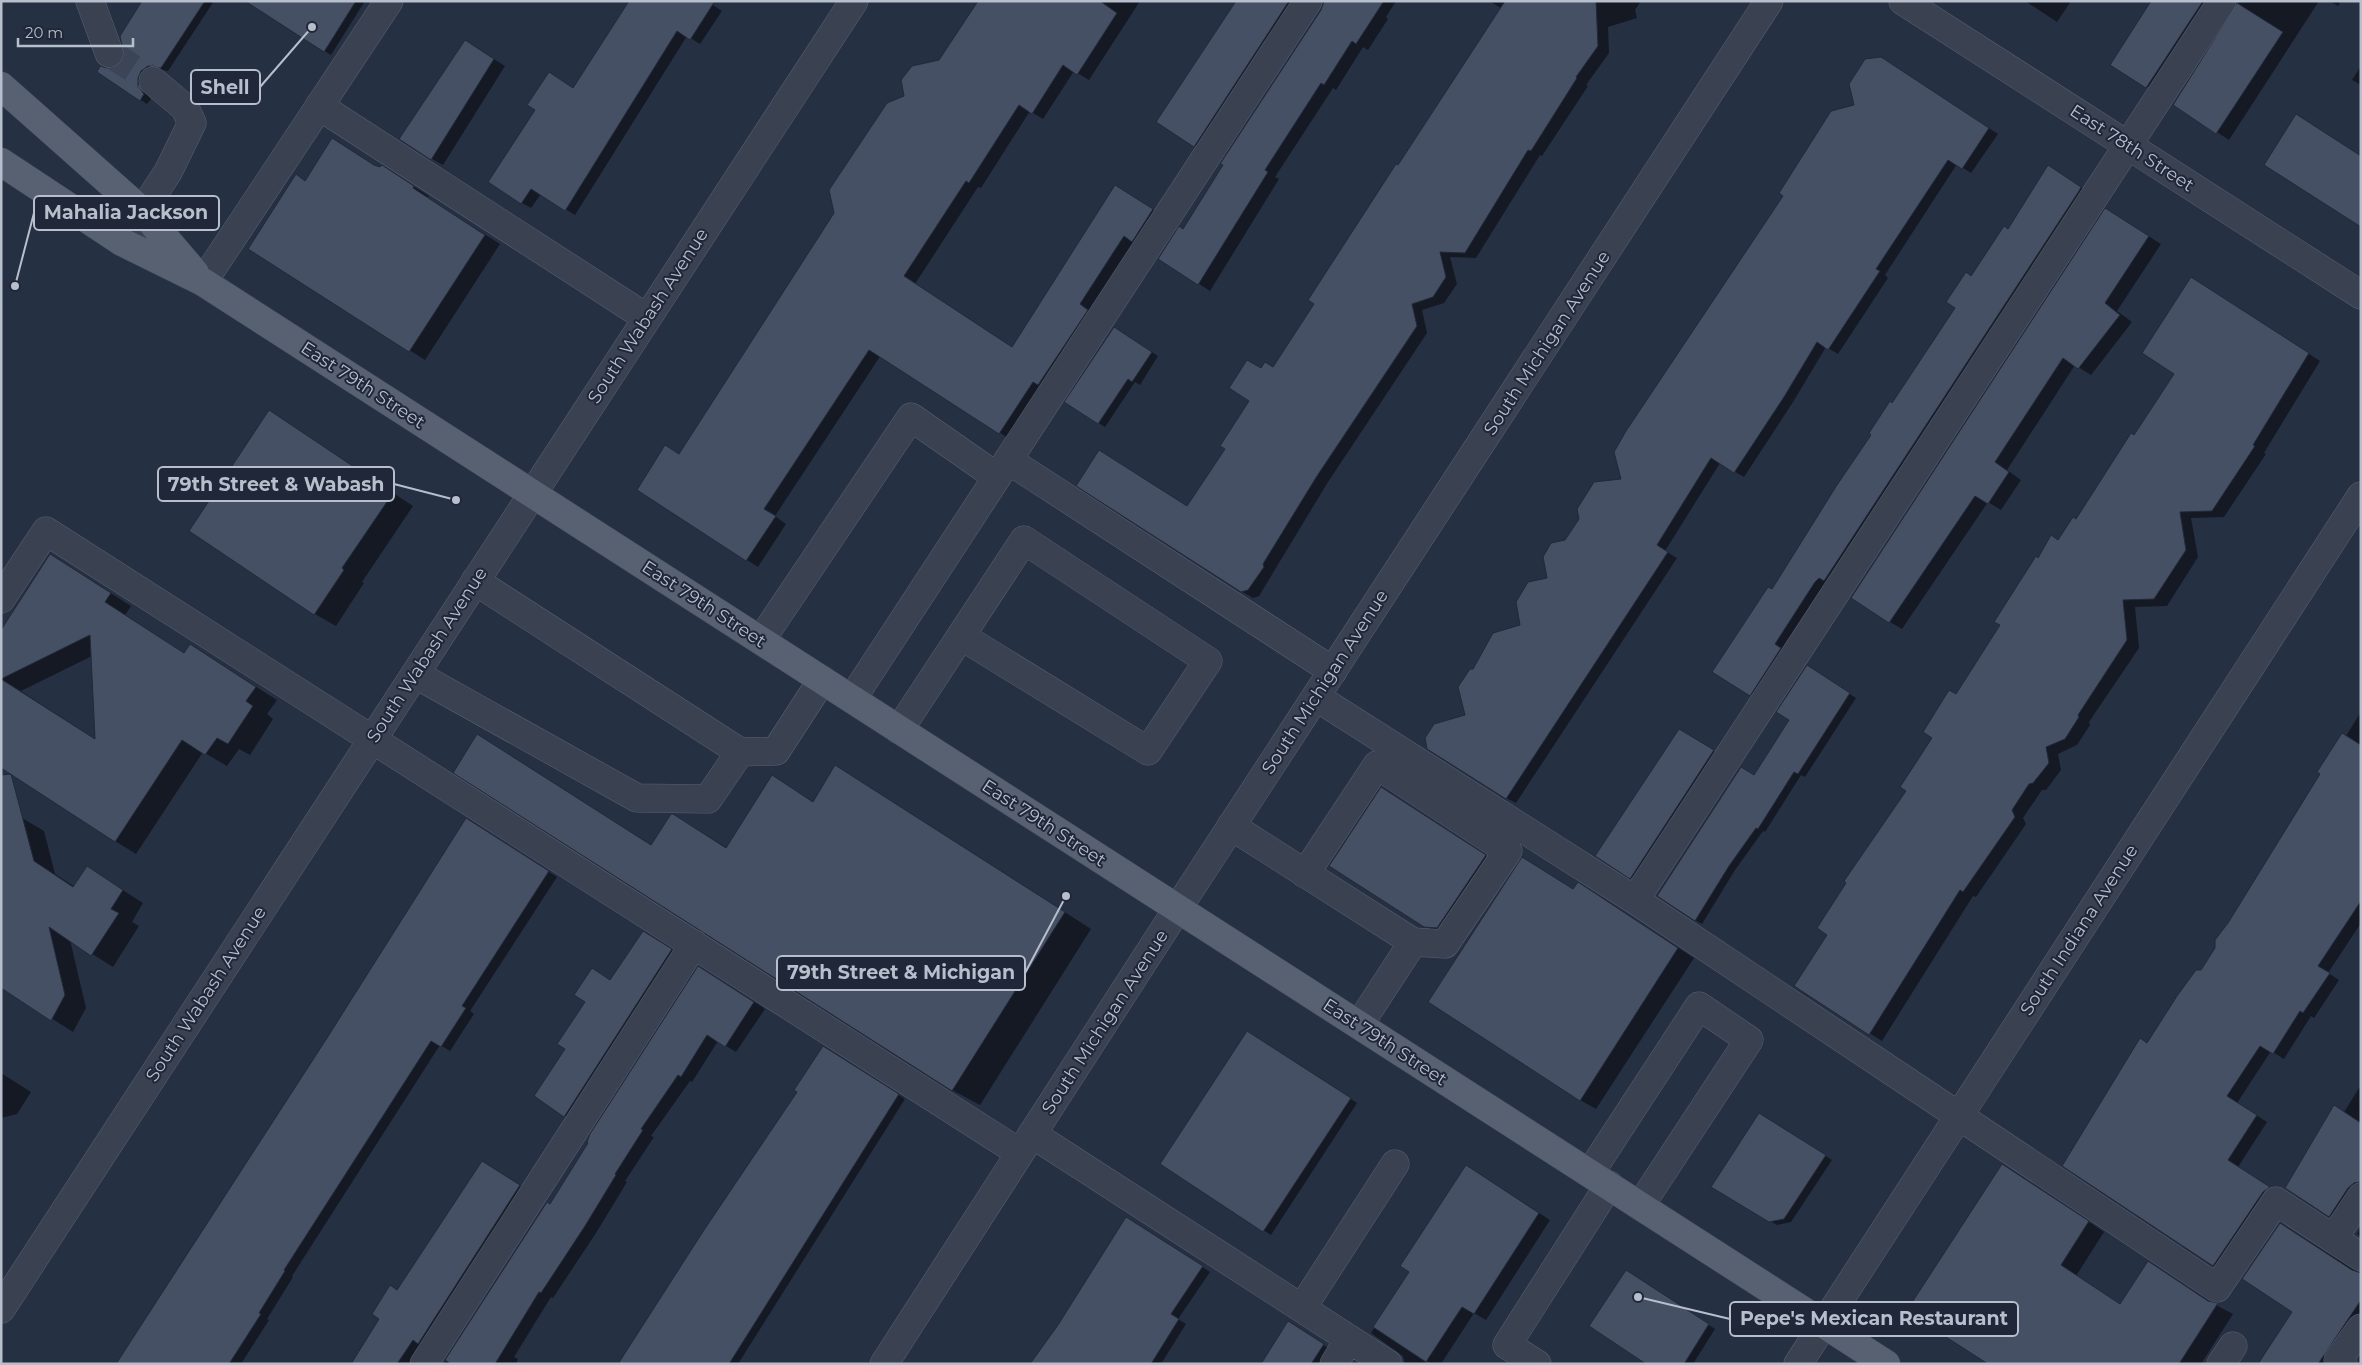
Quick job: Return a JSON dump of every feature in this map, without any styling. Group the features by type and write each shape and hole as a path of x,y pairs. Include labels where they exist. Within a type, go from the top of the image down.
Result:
{"main road":[{"name":"East 79th Street","path":"1,86 142,211 203,282"},
{"name":"East 79th Street","path":"1,162 122,242 203,282 1886,1364"}],"street":[{"path":"90,1 109,53"},
{"path":"203,282 389,1"},
{"name":"South Wabash Avenue","path":"1,1309 854,1"},
{"path":"852,699 1308,1"},
{"name":"South Michigan Avenue","path":"884,1364 1231,826 1769,1"},
{"name":"East 78th Street","path":"1902,1 2361,295"},
{"path":"1635,900 2222,1"},
{"path":"122,242 168,172 192,123 185,108 153,81"},
{"path":"319,106 647,318"},
{"path":"761,640 912,417 1002,468 1333,671"},
{"name":"South Indiana Avenue","path":"1798,1364 2361,496"},
{"path":"1,599 46,530 694,944 1302,1308 1388,1364"},
{"path":"900,730 961,636 1024,540 1208,661 1148,751 961,636"},
{"path":"475,581 740,752 776,751 822,680"},
{"path":"414,674 637,798 708,799 740,752"},
{"path":"1316,697 1384,754 1508,851"},
{"path":"1384,754 1522,828 1635,900 2217,1288 2276,1201 2361,1257"},
{"path":"1305,874 1384,754"},
{"path":"1231,826 1413,942 1445,944 1522,828"},
{"path":"1359,1025 1413,942"},
{"path":"424,1364 694,944"},
{"path":"1537,1364 1507,1345 1599,1179 1699,1006 1749,1040 1640,1206"},
{"path":"1302,1308 1395,1164"},
{"path":"2333,1239 2361,1197"},
{"path":"2344,1364 2338,1360 2361,1328"},
{"path":"1334,1364 1350,1339"}],"building":[{"path":"142,1 205,1 161,68 148,66 141,71 138,78 138,86 144,94 140,101 97,72 100,66 114,68 121,63 124,55 120,36"},
{"path":"245,1 356,1 324,52"},
{"path":"629,1 715,1 690,40 677,31 565,211 531,189 521,204 488,182 535,110 527,105 549,72 573,88"},
{"path":"978,1 1100,1 1117,13 1077,75 1063,65 1032,114 1019,105 969,183 966,181 904,276 1012,347 1115,185 1153,209 1132,242 1124,236 1080,304 1088,310 1038,385 1033,382 999,434 869,350 764,509 776,516 746,561 637,490 665,445 679,454 834,213 829,190 887,103 904,96 901,80 912,66 939,60"},
{"path":"1236,1 1289,1 1194,147 1156,122"},
{"path":"1324,1 1384,1 1356,44 1352,41 1324,85 1321,83 1265,170 1268,172 1198,285 1158,259 1179,226 1183,229 1223,165 1220,164 1321,10"},
{"path":"1505,1 1596,1 1598,46 1576,77 1531,151 1528,150 1465,253 1440,252 1446,277 1433,297 1412,304 1417,326 1317,476 1263,564 1264,567 1248,590 1241,592 1076,486 1099,450 1187,506 1225,449 1220,446 1249,401 1229,388 1247,360 1261,368 1265,362 1273,367 1314,304 1308,300"},
{"path":"2151,1 2203,1 2146,88 2110,65"},
{"path":"2237,3 2283,32 2216,134 2173,105"},
{"path":"465,40 494,59 431,160 399,139"},
{"path":"1881,57 1989,128 1962,169 1948,160 1876,269 1880,271 1828,350 1817,342 1784,397 1734,473 1711,458 1657,545 1668,552 1506,799 1427,749 1425,738 1434,724 1465,715 1458,687 1470,669 1473,669 1493,633 1520,625 1516,602 1528,582 1547,578 1543,557 1551,543 1565,540 1579,519 1577,509 1594,482 1621,479 1614,452 1626,431 1783,196 1779,193 1831,111 1854,105 1849,84 1865,59"},
{"path":"2296,114 2361,156 2361,227 2264,165"},
{"path":"332,138 374,165 380,167 382,165 414,186 413,188 485,235 409,352 248,249 296,174 305,181"},
{"path":"2048,165 2081,187 2079,191 1824,581 1819,578 1815,582 1775,644 1781,648 1750,696 1712,672 1768,587 1772,589 1837,485 1871,435 1869,433 1890,401 1892,403 1955,308 1946,302 1966,272 1971,276 2004,226 2008,229"},
{"path":"2105,208 2149,236 2105,303 2120,315 2078,369 2063,358 1995,462 2009,472 1988,504 1975,496 1889,623 1851,598"},
{"path":"2191,277 2309,353 2253,445 2255,446 2212,511 2180,512 2186,550 2154,599 2123,600 2127,640 2078,715 2079,717 2065,739 2046,747 2049,763 2033,783 2029,784 2012,810 2015,817 1963,892 1960,890 1869,1035 1794,986 1827,935 1817,928 1846,883 1844,881 1906,791 1900,787 1932,738 1923,732 1949,690 1956,694 2000,625 1994,622 2036,556 2038,558 2051,535 2058,540 2073,517 2076,519 2131,433 2134,435 2174,374 2142,353"},
{"path":"1114,327 1152,352 1132,382 1128,379 1098,424 1064,402"},
{"path":"269,410 393,493 342,568 344,570 314,615 189,531"},
{"path":"50,554 111,593 105,602 184,653 190,644 256,687 246,701 253,706 228,744 217,738 205,755 182,740 115,842 1,768 1,630","holes":["90,635 95,739 1,679"]},
{"path":"1807,665 1850,693 1798,774 1794,772 1758,829 1756,828 1729,866 1695,921 1657,896 1741,767 1754,775 1789,720 1776,712"},
{"path":"1679,729 1714,750 1630,879 1595,856"},
{"path":"2342,733 2361,745 2361,901 2318,966 2330,973 2303,1013 2300,1011 2273,1054 2260,1046 2227,1096 2257,1115 2228,1160 2270,1187 2263,1192 2213,1266 2062,1166 2140,1038 2147,1043 2196,970 2201,970 2215,948 2215,940 2228,923 2320,774 2317,772"},
{"path":"477,734 651,845 671,814 673,814 726,848 772,775 813,802 835,765 1065,912 952,1091 453,773"},
{"path":"11,774 34,861 73,887 87,866 123,890 111,909 119,913 91,956 49,927 65,995 51,1021 1,988 1,775"},
{"path":"1381,787 1486,855 1437,928 1424,927 1329,866"},
{"path":"466,818 549,871 462,1006 466,1008 441,1047 431,1041 284,1270 259,1313 261,1314 229,1364 116,1364 327,1038"},
{"path":"1522,857 1573,889 1578,882 1678,948 1580,1101 1428,1002"},
{"path":"643,931 672,949 564,1117 534,1096 565,1049 557,1044 585,1002 574,995 592,968 610,980"},
{"path":"698,966 754,1002 725,1047 707,1035 681,1077 678,1075 641,1129 643,1130 585,1226 541,1293 539,1292 495,1364 451,1364 445,1360 547,1202 550,1204 588,1143 590,1134"},
{"path":"1247,1031 1351,1098 1263,1232 1160,1164"},
{"path":"823,1046 899,1094 729,1364 618,1364 704,1230 797,1092 794,1090"},
{"path":"2334,1105 2361,1123 2361,1182 2354,1183 2348,1188 2329,1217 2285,1188"},
{"path":"1759,1113 1826,1155 1784,1219 1769,1222 1711,1187"},
{"path":"482,1161 520,1185 418,1344 413,1340 397,1364 351,1364 379,1319 372,1314 390,1285 397,1290"},
{"path":"2002,1164 2089,1221 2061,1265 2120,1304 2148,1261 2208,1301 2218,1303 2179,1364 1988,1364 1915,1317 1911,1304"},
{"path":"1466,1165 1539,1213 1474,1314 1462,1307 1426,1362 1373,1327 1409,1272 1400,1266"},
{"path":"1126,1217 1203,1266 1171,1314 1179,1319 1151,1364 1030,1364 1058,1325"},
{"path":"2280,1223 2352,1270 2361,1273 2361,1300 2318,1364 2258,1364 2292,1312 2242,1279"},
{"path":"1626,1270 1709,1324 1684,1364 1646,1364 1589,1326"},
{"path":"1288,1321 1324,1344 1311,1364 1261,1364"}],"tunnel":[{"path":"109,53 153,81"}],"place":[{"name":"Shell","path":"312,27"},
{"name":"Mahalia Jackson","path":"15,286"},
{"name":"79th Street & Wabash","path":"456,500"},
{"name":"79th Street & Michigan","path":"1066,896"},
{"name":"Pepe's Mexican Restaurant","path":"1638,1297"}]}
